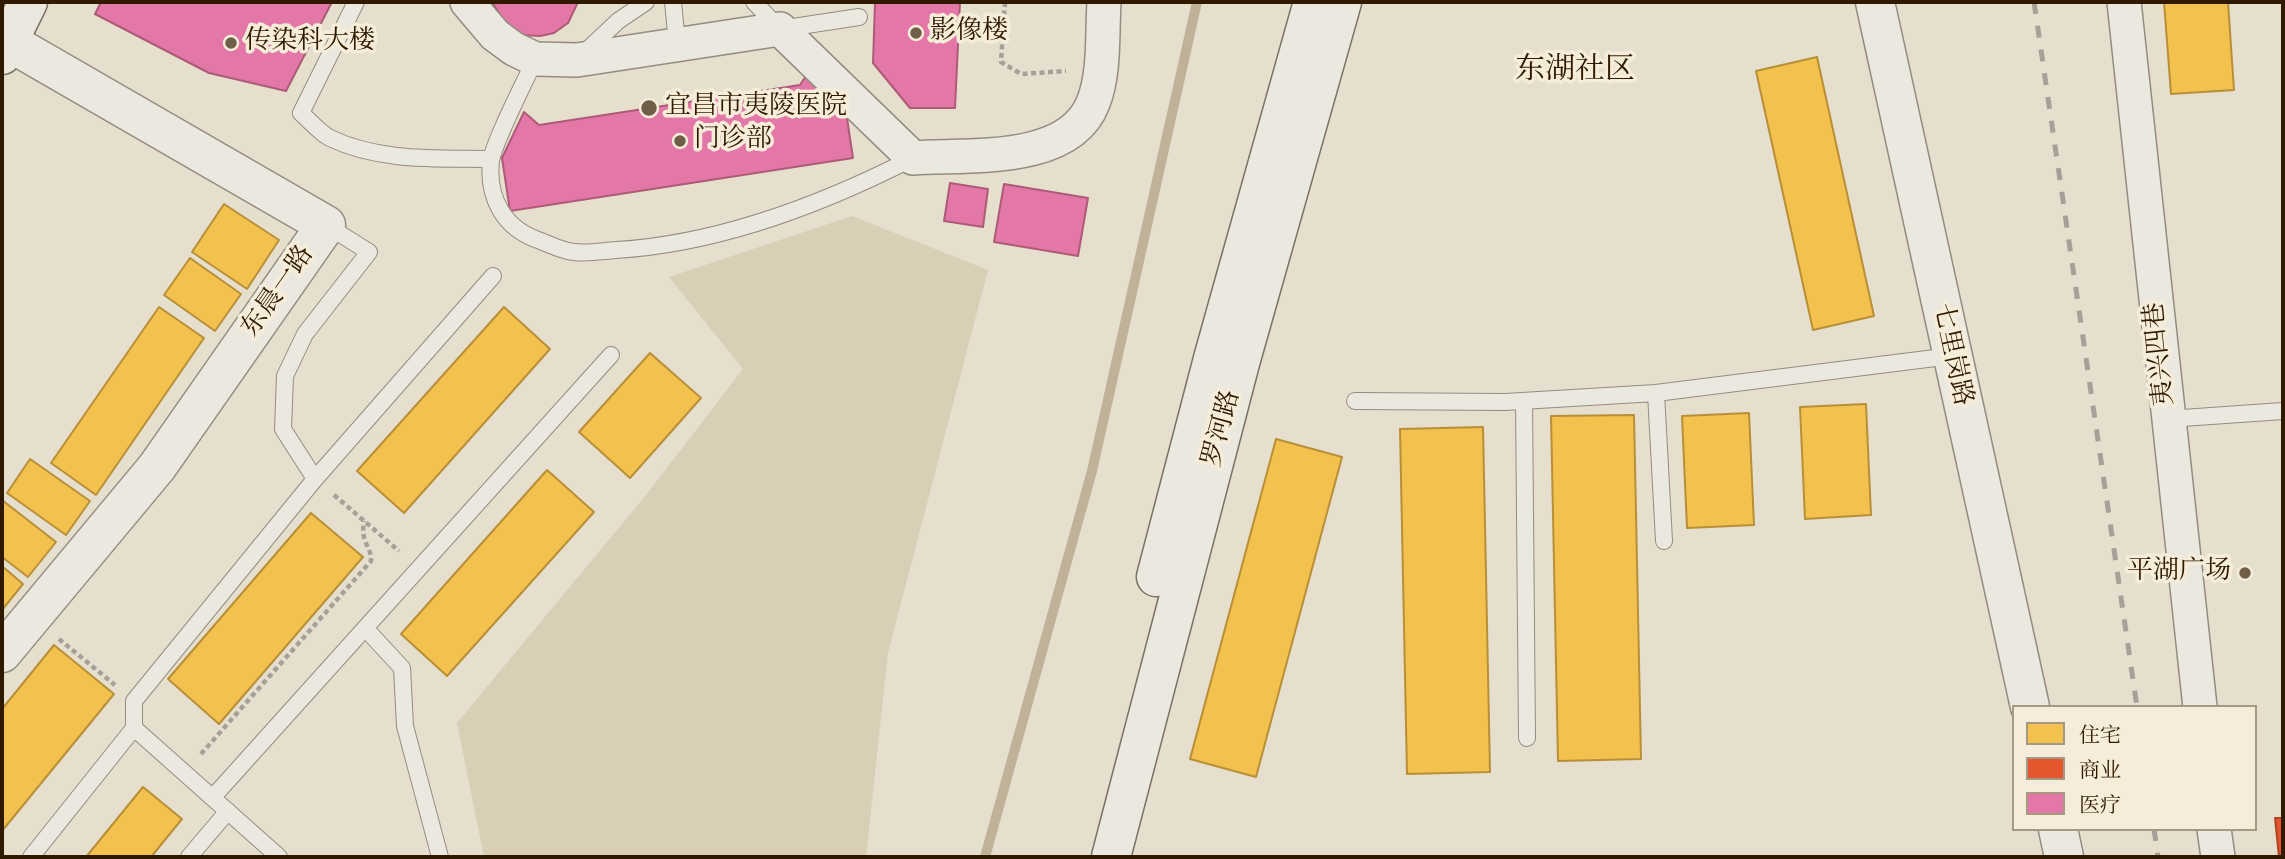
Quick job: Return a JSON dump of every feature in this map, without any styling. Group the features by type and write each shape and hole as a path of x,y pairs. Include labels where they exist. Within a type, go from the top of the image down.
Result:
{"main road":[{"path":"4,45 28,2"},
{"name":"罗河路","path":"1084,857 1213,355 1313,2"},
{"name":"罗河路","path":"1111,857 1240,363 1342,2"},
{"name":"七里岗路","path":"1875,2 2030,705"},
{"name":"东晨一路","path":"2,653 158,467 326,225 4,45"},
{"path":"2058,831 2064,857"}],"street":[{"path":"467,2 495,35 514,49 535,59 577,60 780,29 913,158 1031,150 1058,141 1081,122 1093,103 1099,69 1104,2"},
{"name":"夷兴四巷","path":"2124,2 2200,705"},
{"path":"2214,831 2218,857"}],"lane":[{"path":"356,2 302,113 328,138 372,152 391,156 491,159"},
{"path":"577,60 618,21 646,2"},
{"path":"673,2 677,43"},
{"path":"754,2 780,29 859,17"},
{"path":"535,59 491,159 492,186 497,207 508,224 531,237 573,252 666,247 820,201 854,188 913,158"},
{"path":"315,479 283,429 285,376 305,334 369,253 326,225"},
{"path":"31,857 134,728 134,701 315,479 493,276"},
{"path":"212,797 611,355"},
{"path":"1355,401 1524,401 1656,393 1951,356"},
{"path":"1656,393 1664,541"},
{"path":"1524,401 1527,737"},
{"path":"2168,419 2283,411"},
{"path":"365,628 402,668 405,726 440,857"},
{"path":"134,728 279,857"},
{"path":"189,857 228,811"}],"path":[{"path":"1005,2 1002,62 1021,74 1099,69"},
{"path":"315,479 419,568"},
{"path":"185,773 371,561 371,555 361,536 364,521"},
{"path":"52,634 134,701"}],"shaded area":[{"path":"852,216 988,270 888,653 866,857 484,857 457,723 646,495 743,369 669,277"}],"building: 住宅":[{"path":"2164,2 2228,2 2234,90 2171,94"},
{"path":"1817,57 1874,316 1813,330 1756,71"},
{"path":"224,204 279,240 247,289 192,252"},
{"path":"190,258 241,294 215,331 164,295"},
{"path":"159,307 204,338 96,495 51,463"},
{"path":"504,307 550,349 404,513 357,471"},
{"path":"650,353 701,398 630,478 579,432"},
{"path":"1866,404 1871,515 1805,519 1800,407"},
{"path":"1749,413 1754,525 1687,528 1682,416"},
{"path":"1634,415 1641,759 1558,761 1551,416"},
{"path":"1483,427 1490,772 1407,774 1400,429"},
{"path":"1276,439 1342,457 1256,777 1190,759"},
{"path":"30,459 90,501 66,535 7,493"},
{"path":"547,470 594,512 447,676 401,634"},
{"path":"2,500 56,542 28,577 2,557"},
{"path":"311,513 363,557 219,724 168,679"},
{"path":"2,566 23,584 2,610"},
{"path":"54,645 114,694 2,831 2,709"},
{"path":"143,787 182,819 151,857 86,857"}],"building: 商业":[{"path":"2275,818 2283,818 2283,857 2279,857"}],"building: 医疗":[{"name":"传染科大楼","path":"101,2 332,2 286,91 209,73 95,14"},
{"path":"492,2 578,2 568,23 554,33 540,36 520,35 509,29"},
{"name":"影像楼","path":"875,2 960,2 955,108 910,108 873,63"},
{"name":"门诊部","path":"811,68 845,105 853,158 510,211 502,158 524,112 539,125 800,85"},
{"path":"950,183 988,189 983,227 944,221"},
{"path":"1004,184 1088,198 1078,256 994,242"}],"waterway":[{"path":"985,857 1092,471 1197,2"}],"railway":[{"path":"2034,2 2137,705"},
{"path":"2154,831 2158,857"}],"place":[{"name":"影像楼","path":"916,33"},
{"name":"传染科大楼","path":"231,43"},
{"name":"宜昌市夷陵医院","path":"649,108"},
{"name":"门诊部","path":"680,141"},
{"name":"平湖广场","path":"2245,573"}],"district":[{"name":"东湖社区","path":"1575,72"}]}
